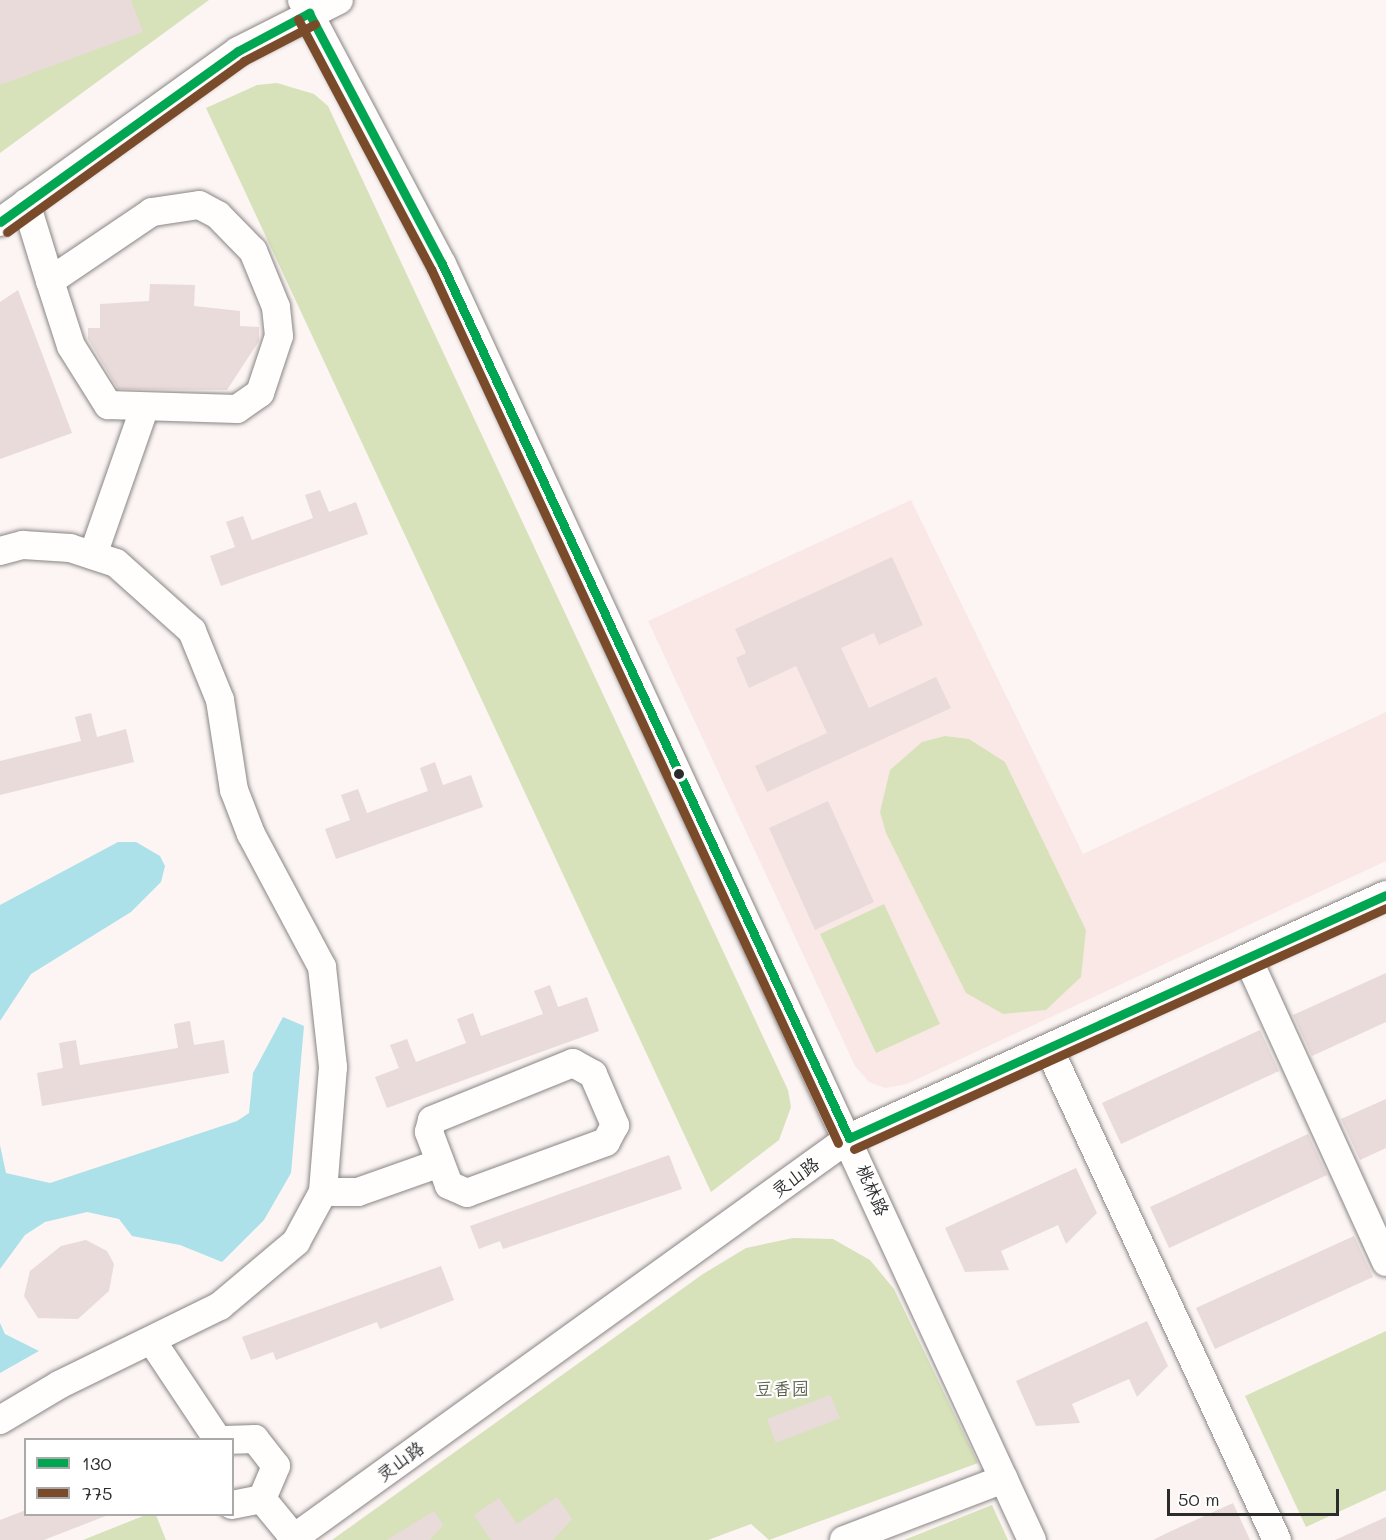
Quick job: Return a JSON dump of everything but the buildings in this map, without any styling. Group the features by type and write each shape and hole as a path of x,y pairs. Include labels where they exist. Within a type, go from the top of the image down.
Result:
{"street":[{"path":"0,222 238,51 305,6 339,0"},
{"name":"桃林路","path":"305,6 442,264 849,1138 1032,1540"},
{"path":"26,203 50,281 71,346 101,398 115,408 237,409 260,393 279,336 268,279 253,252 218,215 199,205 176,205 152,212 50,281"},
{"path":"93,555 144,409"},
{"path":"0,551 23,545 93,555 116,563 157,594 192,632 220,700 234,790 251,834 322,968 333,1067 323,1192 296,1242 254,1282 194,1322 152,1341 0,1420"},
{"name":"灵山路","path":"293,1539 849,1138 1050,1051 1386,895"},
{"path":"1248,959 1386,1262"},
{"path":"1050,1051 1277,1540"},
{"path":"573,1063 593,1074 615,1125 606,1142 467,1193 448,1185 440,1163 429,1132 432,1120 573,1063"},
{"path":"323,1192 358,1192 440,1163"},
{"path":"152,1341 217,1438"},
{"path":"234,1439 255,1438 272,1455 275,1479 262,1499 234,1505"},
{"path":"844,1540 1004,1479"},
{"path":"262,1499 293,1539"}],"shaded area":[{"path":"911,500 1083,854 1386,712 1386,861 907,1084 885,1088 869,1082 855,1066 648,621"}],"green space":[{"path":"0,0 209,0 0,153"},
{"path":"277,83 314,94 328,106 788,1090 791,1107 779,1140 711,1192 206,108 257,85"},
{"path":"945,736 969,739 1005,762 1086,930 1081,977 1046,1010 1003,1014 966,993 886,833 880,812 890,770 922,742"},
{"path":"884,904 940,1024 876,1053 820,934"},
{"name":"豆香园","path":"793,1238 833,1239 870,1260 894,1289 978,1463 769,1540 751,1524 708,1540 332,1540 703,1274 746,1248"},
{"path":"1386,1331 1386,1490 1306,1527 1245,1396"},
{"path":"992,1505 1008,1540 904,1540"},
{"path":"143,1516 156,1516 166,1540 83,1540"}],"water":[{"path":"118,842 136,842 160,856 165,866 161,882 131,912 31,974 0,1021 0,905"},
{"path":"283,1017 304,1026 291,1173 264,1220 222,1262 180,1245 132,1236 119,1219 87,1212 45,1222 25,1235 0,1269 0,1145 6,1173 50,1183 237,1121 249,1113 253,1073"},
{"path":"0,1323 5,1334 39,1351 0,1373"}],"transit line":[{"name":"130","path":"309,13 442,264 849,1138"},
{"name":"130","path":"0,222 238,51 309,13"},
{"name":"775","path":"298,19 431,269 838,1143"},
{"name":"775","path":"7,232 244,61 315,24"},
{"name":"130","path":"849,1138 1386,895"},
{"name":"775","path":"854,1149 1386,908"}]}
